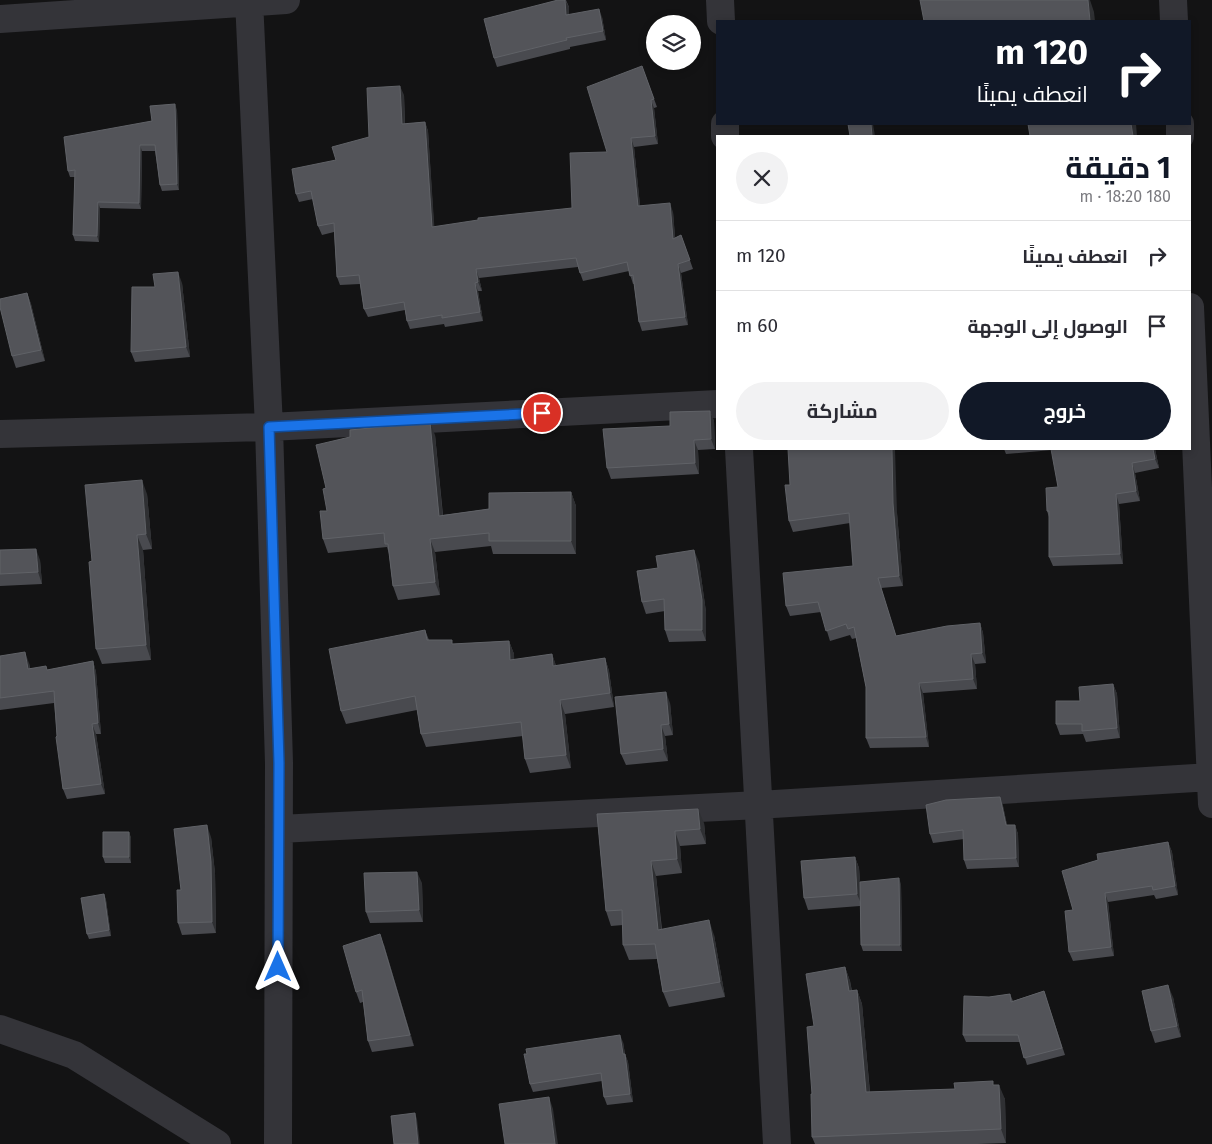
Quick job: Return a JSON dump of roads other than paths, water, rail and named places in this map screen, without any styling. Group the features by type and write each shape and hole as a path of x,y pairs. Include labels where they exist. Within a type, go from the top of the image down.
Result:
{"street":[{"path":"0,19 286,0"},
{"path":"720,0 720,20"},
{"path":"1172,0 1174,20"},
{"path":"249,1 269,427 279,763 278,1144"},
{"path":"1191,315 1199,379 1212,804"},
{"path":"0,434 269,427 716,404"},
{"path":"739,450 777,1144"},
{"path":"279,829 759,804 1211,777"},
{"path":"0,1029 74,1055 217,1144"}]}
